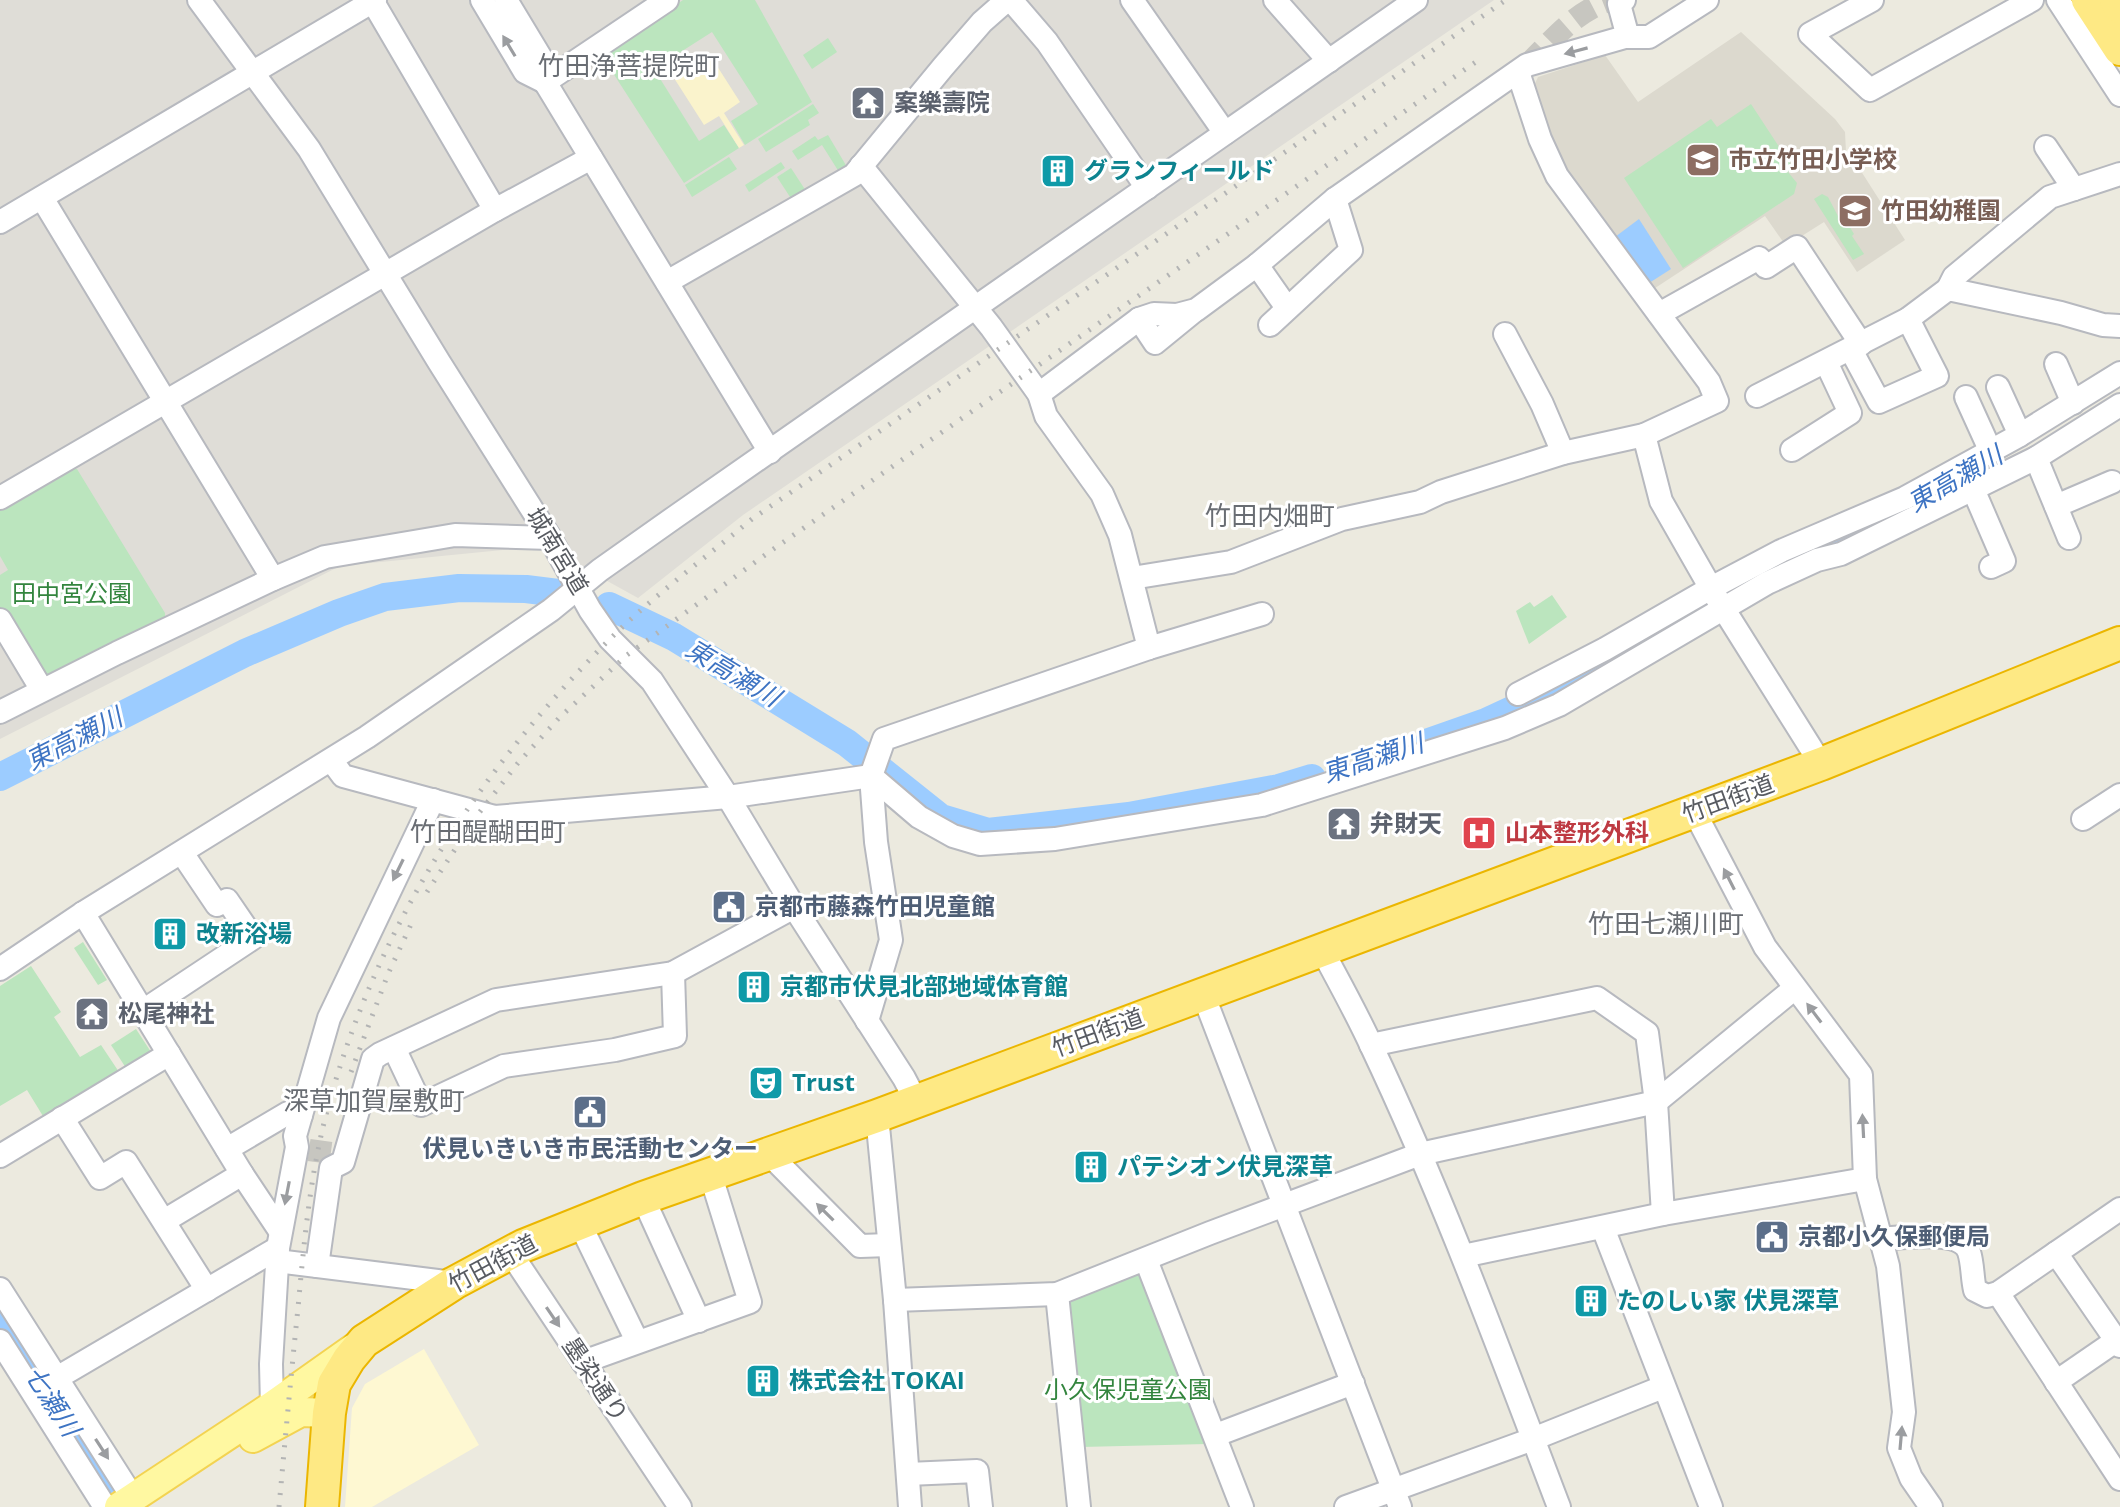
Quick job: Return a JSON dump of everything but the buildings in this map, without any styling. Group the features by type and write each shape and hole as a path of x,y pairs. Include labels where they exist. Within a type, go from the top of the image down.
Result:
{"highway":[{"path":"2088,0 2120,49"},
{"path":"2116,0 2120,7"},
{"name":"竹田街道","path":"364,1341 454,1283 510,1252 579,1222 877,1116 1821,764 2120,643"},
{"path":"322,1507 334,1384 340,1371 364,1341"}],"main road":[{"name":"竹田街道","path":"126,1502 364,1341"},
{"path":"197,1456 232,1447 307,1410 329,1413"}],"street":[{"name":"城南宮道","path":"199,0 309,149 550,538 590,610 610,639 652,681 728,797 916,1101"},
{"path":"482,0 525,72 545,82"},
{"path":"506,0 544,63 545,82 770,452"},
{"path":"545,82 667,0"},
{"path":"667,282 854,175 972,33 1009,0 1047,42 1147,188"},
{"path":"1132,0 1225,133"},
{"path":"1275,0 1329,61"},
{"path":"1624,0 1619,4 1625,37"},
{"path":"1039,394 1139,319 1154,314 1177,315 1196,310 1257,265 1335,199 1522,68 1625,37 1649,37 1707,0"},
{"path":"1872,0 1810,34 1870,90 2032,0"},
{"path":"2058,0 2120,95"},
{"path":"0,222 374,1 495,210"},
{"path":"0,969 83,913 331,760 1329,61 1404,3"},
{"path":"1132,578 1231,562 1342,519 1420,502 1441,492 1563,453 1644,435 1717,401 1709,382 1557,176 1540,139 1522,68"},
{"path":"2046,147 2074,189"},
{"path":"0,498 495,210 591,158"},
{"path":"861,166 975,308 1039,394 1046,416 1102,494 1120,535 1149,648"},
{"path":"1757,396 1908,319 1948,289 1954,277 2050,197 2120,174"},
{"path":"42,198 273,579"},
{"path":"1270,325 1351,250 1335,199"},
{"path":"1659,314 1759,258 1766,267 1797,247 1856,347 1879,402 1937,376 1908,319"},
{"path":"1257,265 1287,308"},
{"path":"1948,289 2103,325 2120,326"},
{"path":"1505,334 1542,404 1563,453"},
{"path":"1792,450 1850,413 1826,362"},
{"path":"2056,364 2082,397 2112,410"},
{"path":"871,774 919,817 953,836 980,844 1055,839 1262,805 1519,722 1559,705 1615,674 1781,551 1905,498 1991,452 2120,373"},
{"path":"1998,387 2020,435"},
{"path":"1966,397 1991,452"},
{"path":"1518,694 1605,649 1717,598 1767,583 1817,560 1841,554 2036,458 2112,410"},
{"path":"1644,435 1661,501 1717,598 1821,764"},
{"path":"2036,458 2069,538"},
{"path":"2056,506 2112,482"},
{"path":"1973,489 2004,561 1991,567"},
{"path":"0,712 273,579 325,557 455,535 550,538"},
{"path":"867,1021 891,940 876,842 871,774 884,739 1149,648 1262,614"},
{"path":"0,620 42,690"},
{"path":"331,760 343,776 495,817 728,797 871,774"},
{"path":"2083,819 2120,795"},
{"path":"317,1266 331,1168 343,1162 295,1136 329,1018 433,800"},
{"path":"1694,811 1765,947 1861,1075 1865,1179 1888,1266 1904,1412 1899,1448 1911,1478 1931,1507"},
{"path":"143,1011 253,938 227,900 217,905 182,853"},
{"path":"272,1406 271,1364 278,1246 321,1149 373,1059 496,1000 673,973 794,907"},
{"path":"83,913 242,1174 278,1246 317,1266 454,1283"},
{"path":"1322,950 1371,1045 1420,1154 1463,1256 1559,1507"},
{"path":"394,1048 421,1105 504,1066 615,1050 675,1036 673,973"},
{"path":"895,1300 1057,1294 1420,1154 1656,1102 1795,988"},
{"path":"1203,994 1397,1498"},
{"path":"1371,1045 1597,998 1647,1033 1656,1102 1663,1214"},
{"path":"0,1156 169,1054"},
{"path":"227,1149 288,1113 301,1115"},
{"path":"877,1116 882,1142 910,1507"},
{"path":"62,1118 100,1178 126,1162 207,1290"},
{"path":"768,1153 860,1246 889,1245"},
{"path":"583,1362 750,1302 710,1173"},
{"path":"164,1221 242,1174"},
{"path":"1463,1256 1663,1214 1865,1179"},
{"path":"643,1198 699,1321"},
{"path":"1880,1239 1944,1236 1961,1242 1969,1250 1975,1290 1987,1296 1998,1293 2120,1209"},
{"path":"579,1222 637,1341"},
{"path":"1603,1228 1711,1507"},
{"path":"44,1385 278,1246"},
{"name":"墨染通り","path":"510,1252 680,1507"},
{"path":"2056,1253 2119,1342 2056,1382"},
{"path":"1146,1260 1242,1507"},
{"path":"0,1289 6,1315 105,1507"},
{"path":"1998,1293 2120,1479"},
{"path":"1057,1294 1079,1507"},
{"path":"0,1341 44,1385 126,1502"},
{"path":"1216,1435 1353,1383"},
{"path":"1346,1507 1397,1498 1663,1387"},
{"path":"908,1474 977,1471 981,1507"}],"shaded area":[{"path":"0,0 1494,0 743,515 638,598 544,546 340,566 0,739"},
{"name":"市立竹田小学校","path":"1741,32 1835,119 1845,132 1846,152 1854,170 1859,168 1905,240 1857,272 1824,222 1786,246 1765,216 1646,294 1566,181 1530,94 1538,77 1605,55 1638,102"},
{"path":"424,1349 479,1445 372,1507 345,1507 352,1408 365,1384"}],"green space":[{"path":"683,0 755,0 812,102 745,145 731,121 758,104 712,32 654,69 699,141 724,125 739,148 684,183 602,56"},
{"path":"828,38 837,52 812,69 803,55"},
{"path":"813,104 819,113 808,120 810,125 766,152 758,139"},
{"path":"1751,104 1793,168 1788,172 1797,183 1794,194 1683,268 1624,178 1711,119 1717,127"},
{"path":"828,135 847,167 839,172 822,145 798,160 792,151 815,136 818,140"},
{"path":"729,157 737,169 692,197 685,185"},
{"path":"781,162 785,168 749,192 745,185"},
{"path":"791,168 806,191 792,200 777,177"},
{"path":"1822,194 1828,197 1839,218 1843,216 1864,254 1853,260 1814,199"},
{"name":"田中宮公園","path":"66,468 77,469 165,613 165,623 54,679 41,676 0,608 0,575 8,570 0,556 0,508"},
{"path":"1552,595 1567,617 1529,644 1516,611 1530,602 1534,607"},
{"path":"83,942 107,980 98,985 74,948"},
{"path":"31,966 61,1012 54,1017 80,1057 101,1045 119,1072 46,1121 27,1090 0,1106 0,986"},
{"path":"136,1029 151,1052 126,1068 111,1045"},
{"name":"小久保児童公園","path":"1141,1269 1207,1444 1081,1447 1063,1308 1073,1294"}],"sand":[{"path":"710,55 740,102 724,113 744,145 739,148 719,116 704,125 674,78"}],"water":[{"path":"1639,219 1671,269 1646,285 1615,237"}],"waterway":[{"name":"東高瀬川","path":"1793,561 1863,531 1925,498"},
{"name":"東高瀬川","path":"1429,742 1486,722 1576,680 1742,586"},
{"name":"東高瀬川","path":"0,777 245,653 385,597 459,588 558,593"},
{"name":"東高瀬川","path":"609,606 674,637 847,743 941,818 988,832 1129,816 1279,788 1312,778"},
{"name":"七瀬川","path":"0,1322 104,1481"}],"tunnel":[{"path":"1527,65 1576,18 1612,0"},
{"path":"309,1150 331,1153"}],"railway":[{"path":"279,1507 312,1184 321,1135 347,1044 373,980 436,857 474,799 516,744 609,640 752,519 1506,0"},
{"path":"427,892 479,813 518,763 559,718 627,655 772,550 1483,57"},
{"path":"351,1072 388,974 413,920"}],"place":[{"name":"案樂壽院","path":"868,103"},
{"name":"市立竹田小学校","path":"1703,160"},
{"name":"グランフィールド","path":"1058,171"},
{"name":"竹田幼稚園","path":"1855,211"},
{"name":"弁財天","path":"1344,824"},
{"name":"山本整形外科","path":"1479,833"},
{"name":"京都市藤森竹田児童館","path":"729,907"},
{"name":"改新浴場","path":"170,934"},
{"name":"京都市伏見北部地域体育館","path":"754,987"},
{"name":"松尾神社","path":"92,1014"},
{"name":"Trust","path":"766,1083"},
{"name":"伏見いきいき市民活動センター","path":"590,1112"},
{"name":"パテシオン伏見深草","path":"1091,1167"},
{"name":"京都小久保郵便局","path":"1772,1237"},
{"name":"たのしい家 伏見深草","path":"1591,1301"},
{"name":"株式会社 TOKAI","path":"763,1381"}],"district":[{"name":"竹田浄菩提院町","path":"629,66"},
{"name":"竹田内畑町","path":"1270,516"},
{"name":"竹田醍醐田町","path":"488,832"},
{"name":"竹田七瀬川町","path":"1666,924"},
{"name":"深草加賀屋敷町","path":"374,1101"}]}
